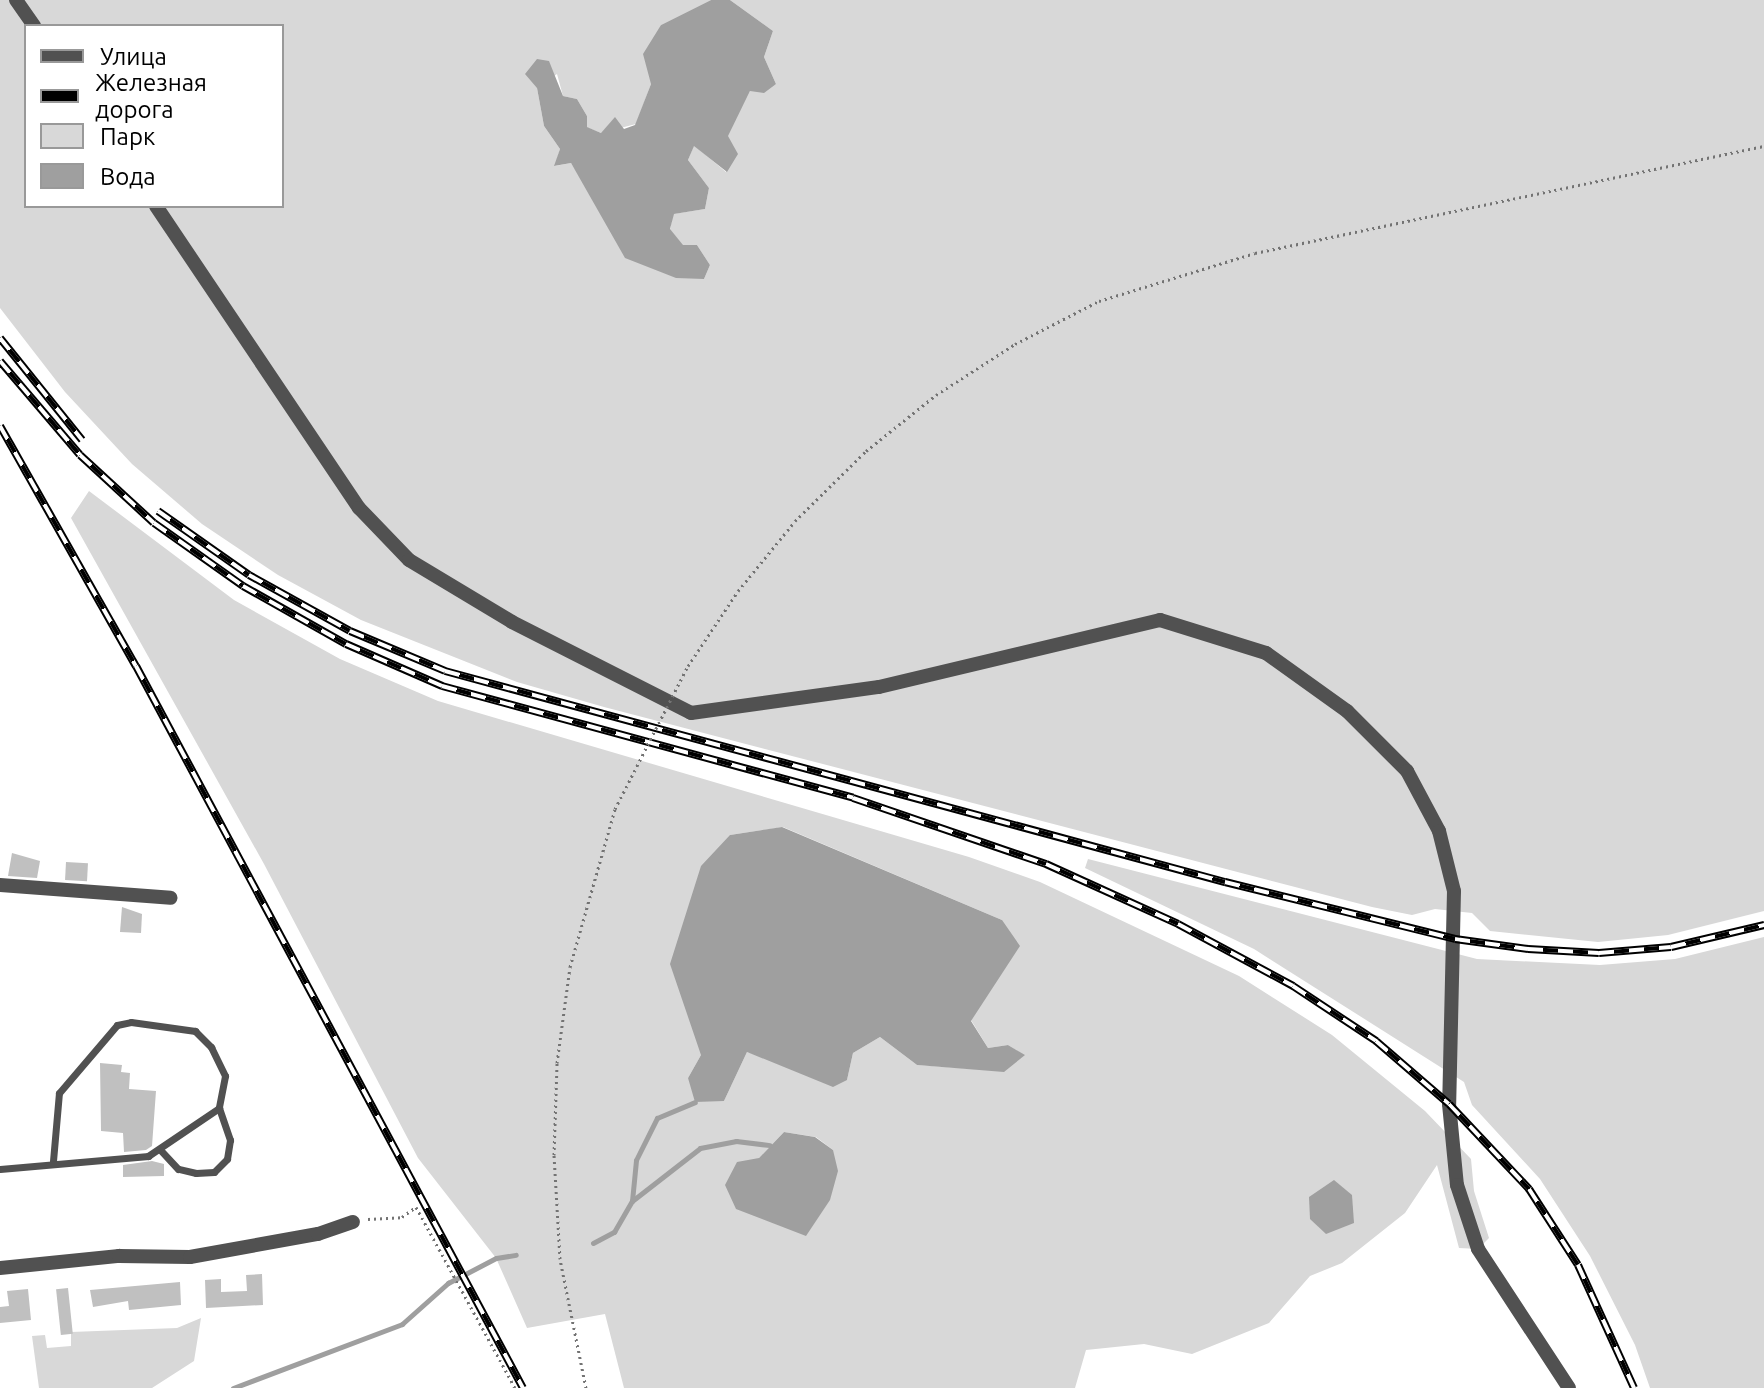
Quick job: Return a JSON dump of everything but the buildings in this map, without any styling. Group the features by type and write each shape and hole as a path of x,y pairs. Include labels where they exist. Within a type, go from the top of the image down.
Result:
{"street":[{"path":"16,0 33,24"},
{"path":"157,208 359,508 409,560 512,622 691,713 879,687 1160,620 1266,653 1347,711 1407,771 1439,831 1454,891 1449,1104 1457,1185 1478,1249 1569,1388"},
{"path":"0,885 171,898"},
{"path":"0,1268 119,1256 190,1257 318,1234 353,1222"}],"lane":[{"path":"53,1161 59,1093 117,1025 131,1022 195,1031 211,1047 225,1076 219,1108 230,1140 227,1159 214,1172 178,1169 160,1150"},
{"path":"0,1169 37,1169 53,1161 148,1156 219,1108"}],"path":[{"path":"586,1388 560,1259 554,1155 557,1063 570,967 615,809 688,666 738,591 795,521 866,451 936,395 1015,344 1099,301 1255,253 1764,146"},
{"path":"353,1222 402,1217 416,1207 515,1388"}],"green space":[{"path":"0,0 711,0 661,25 651,84 636,124 601,133 586,127 587,116 577,99 563,96 557,74 537,88 544,126 560,149 555,166 571,163 607,219 704,279 710,265 697,245 683,246 670,230 673,214 705,209 709,188 688,160 694,145 726,172 727,136 750,91 776,84 764,57 773,31 730,0 1764,0 1764,911 1668,935 1598,942 1490,931 1472,913 1435,909 1412,915 1372,907 517,682 361,620 278,575 202,524 132,464 65,392 0,308"},
{"path":"89,491 234,600 340,659 438,701 969,857 1040,882 1239,976 1332,1035 1425,1111 1471,1159 1474,1191 1489,1238 1478,1249 1459,1248 1437,1165 1405,1213 1342,1263 1310,1276 1269,1323 1192,1354 1144,1344 1086,1350 1075,1388 624,1388 605,1314 527,1328 496,1258 418,1158 264,864 71,518","holes":["783,827 1002,920 971,1020 988,1048 1008,1045 1024,1055 1004,1071 917,1065 880,1037 853,1053 847,1080 747,1052 724,1101 688,1078 701,1055 730,835","784,1132 816,1137 833,1150 759,1158"]},
{"path":"1088,859 1477,959 1600,965 1675,959 1764,937 1764,1388 1650,1388 1635,1345 1590,1256 1540,1179 1472,1105 1464,1082 1254,949 1085,868"},
{"path":"201,1318 194,1361 152,1388 39,1388 32,1336 45,1335 47,1348 71,1346 71,1332 177,1328"}],"water":[{"path":"711,0 730,0 773,31 764,57 776,84 764,93 750,91 728,136 738,154 727,172 694,146 688,160 709,188 705,209 674,214 670,229 683,245 697,245 710,265 704,279 676,278 625,258 571,163 554,166 560,149 544,126 537,88 525,74 537,59 549,61 563,96 577,99 587,116 587,127 601,133 615,117 624,129 635,125 651,84 643,54 661,25"},
{"path":"782,827 1002,920 1020,946 971,1021 988,1048 1008,1045 1025,1055 1004,1072 917,1065 880,1037 853,1053 847,1080 833,1087 747,1052 724,1101 695,1102 688,1078 701,1055 670,964 701,866 730,835"},
{"path":"784,1132 815,1137 833,1150 838,1171 830,1200 806,1236 736,1209 725,1185 737,1162 759,1158"},
{"path":"1334,1180 1352,1195 1354,1223 1326,1234 1310,1219 1309,1197"}],"waterway":[{"path":"593,1243 614,1232 632,1201 636,1160 657,1118 695,1102"},
{"path":"632,1201 700,1148 736,1141 770,1145"},
{"path":"233,1388 402,1324 448,1283 496,1258 516,1255"}],"railway":[{"path":"0,338 82,440"},
{"path":"0,361 80,455 154,523 243,586 346,644 442,686 853,798 1046,864 1178,924 1293,986 1376,1041 1449,1104 1529,1189 1578,1265 1634,1388"},
{"path":"0,426 136,666 523,1388"},
{"path":"158,511 249,575 350,631 445,671 1225,882 1455,939 1528,949 1599,953 1671,947 1764,925"}]}
